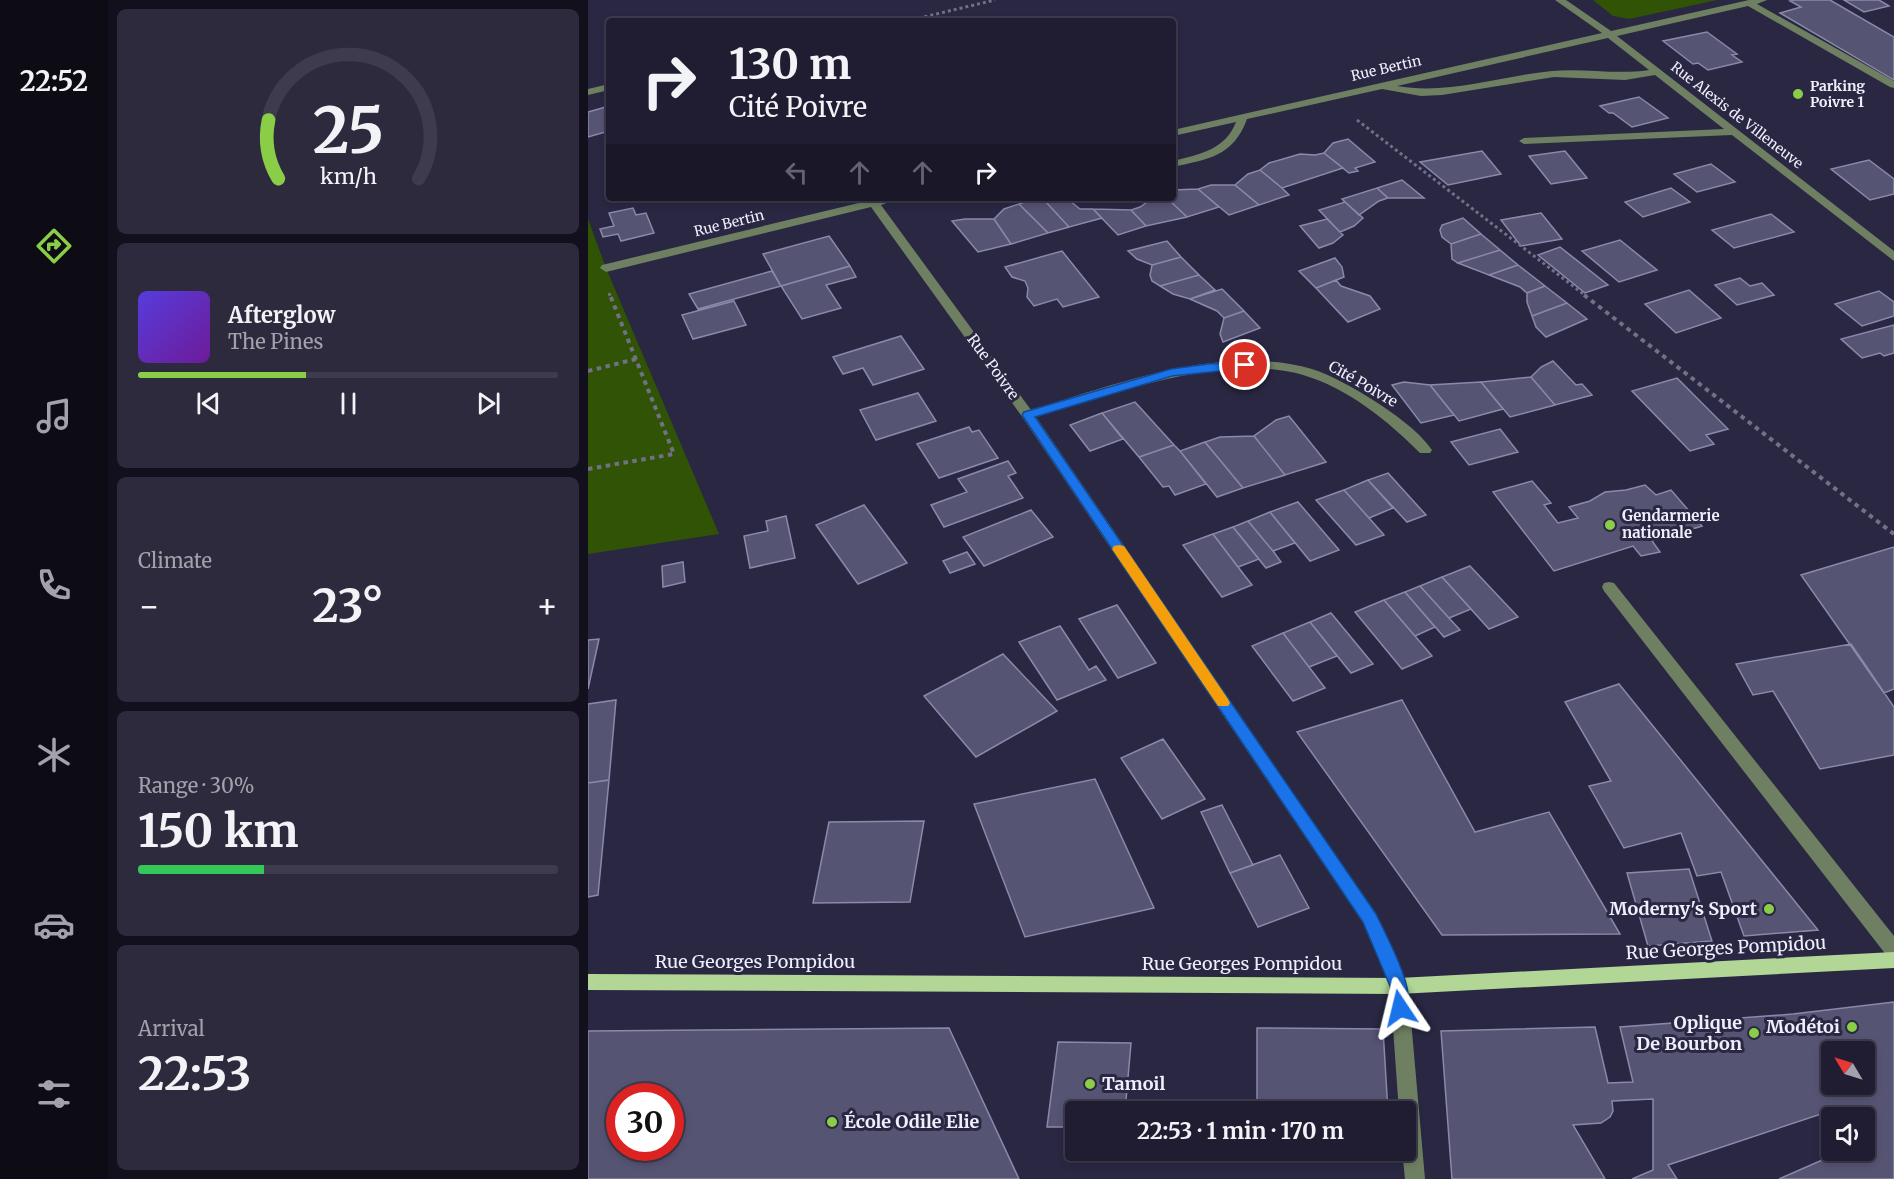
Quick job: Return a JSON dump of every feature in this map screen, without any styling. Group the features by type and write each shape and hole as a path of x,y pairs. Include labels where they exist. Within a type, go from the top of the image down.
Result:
{"main road":[{"name":"Rue Georges Pompidou","path":"588,982 1399,986 1894,960"}],"street":[{"name":"Rue Alexis de Villeneuve","path":"1560,0 1587,16 1607,34 1894,257"},
{"name":"Rue Bertin","path":"1176,132 1377,85 1762,0"},
{"path":"1749,3 1894,85"},
{"path":"1377,85 1421,93 1442,92 1554,74 1625,77 1658,72"},
{"path":"588,92 606,88"},
{"path":"1176,163 1229,145 1239,131 1244,117"},
{"path":"1524,141 1733,132"},
{"name":"Rue Bertin","path":"606,268 869,201"},
{"name":"Rue Poivre","path":"874,201 1028,415 1370,919 1399,986 1415,1179"},
{"name":"Cité Poivre","path":"1028,415 1171,373 1208,367 1245,365 1280,367 1312,374 1360,398 1403,427 1425,450"},
{"path":"1609,587 1894,950"}],"path":[{"path":"920,18 995,0"},
{"path":"1328,97 1502,233 1669,358 1894,534"},
{"path":"588,469 674,454 607,290"},
{"path":"588,371 636,359"}],"green space":[{"path":"1593,0 1717,0 1629,19 1613,16"},
{"path":"588,219 606,268 719,534 588,554"}],"building":[{"path":"1830,0 1894,37 1894,80 1780,13 1801,7 1790,1"},
{"path":"1844,0 1879,0 1889,6 1864,12"},
{"path":"1707,32 1737,54 1732,55 1742,62 1708,70 1698,63 1693,64 1663,41"},
{"path":"1639,97 1668,118 1632,127 1600,106"},
{"path":"606,107 606,132 588,137 588,112"},
{"path":"1348,139 1375,162 1355,168 1358,171 1349,173 1324,153 1333,143"},
{"path":"1482,151 1501,174 1448,185 1420,162"},
{"path":"1565,151 1587,178 1551,184 1529,156"},
{"path":"1324,153 1343,168 1282,188 1260,170 1269,163 1300,154"},
{"path":"1869,160 1894,179 1894,194 1870,200 1831,169"},
{"path":"1711,164 1735,182 1697,192 1674,174"},
{"path":"1260,170 1289,195 1259,205 1235,185 1248,174"},
{"path":"1402,180 1424,198 1388,198 1377,188"},
{"path":"1211,185 1235,185 1259,205 1229,215 1198,189"},
{"path":"1377,188 1388,198 1379,201 1359,215 1342,199"},
{"path":"1671,188 1690,202 1643,217 1625,202"},
{"path":"1198,189 1219,207 1187,217 1170,201 1176,201 1176,190"},
{"path":"1027,201 1045,201 1069,227 1048,233 1019,204"},
{"path":"1070,201 1080,209 1093,209 1102,218 1069,227 1046,202"},
{"path":"1149,201 1170,201 1187,217 1146,226 1131,210"},
{"path":"1345,202 1363,218 1354,226 1340,232 1319,210"},
{"path":"1019,204 1048,233 1011,244 994,219 1004,209"},
{"path":"633,208 636,215 646,213 654,233 621,241 618,234 603,237 600,229 614,226 609,213"},
{"path":"1093,209 1131,210 1146,226 1118,235"},
{"path":"1541,213 1562,239 1521,246 1501,220"},
{"path":"1771,214 1794,232 1734,248 1712,230"},
{"path":"1463,218 1481,234 1451,244 1442,237 1440,230 1442,225"},
{"path":"994,219 1011,244 978,252 952,221"},
{"path":"1327,219 1343,235 1333,243 1319,248 1300,226"},
{"path":"1481,234 1500,250 1458,263 1452,259 1451,244"},
{"path":"829,236 850,266 781,286 763,254"},
{"path":"1620,240 1657,270 1619,282 1582,251"},
{"path":"1167,241 1181,257 1152,265 1137,259 1128,251"},
{"path":"1560,247 1608,285 1585,293 1538,255"},
{"path":"1500,250 1518,265 1489,275 1458,263"},
{"path":"1062,251 1099,297 1063,307 1057,299 1034,306 1027,297 1028,288 1025,281 1012,277 1005,267"},
{"path":"1181,257 1199,275 1160,286 1152,281 1150,275 1152,265"},
{"path":"1335,258 1342,267 1344,277 1316,288 1299,271"},
{"path":"1518,265 1545,286 1527,293 1520,287 1489,275"},
{"path":"850,266 856,277 826,285 841,308 802,319 781,286"},
{"path":"772,271 781,286 698,309 689,294"},
{"path":"1199,275 1215,290 1190,299 1173,294 1160,286"},
{"path":"1740,278 1750,286 1762,283 1774,295 1737,305 1715,285"},
{"path":"1336,280 1341,286 1370,296 1380,309 1348,322 1316,288"},
{"path":"1545,286 1567,303 1532,316 1527,302 1527,293"},
{"path":"1222,289 1244,311 1224,318 1217,311 1190,299"},
{"path":"1689,290 1721,318 1676,333 1645,304"},
{"path":"1879,291 1894,302 1894,316 1862,326 1835,304"},
{"path":"734,301 746,325 693,339 682,315"},
{"path":"1567,303 1587,319 1546,337 1536,327 1532,316"},
{"path":"1244,311 1260,328 1223,342 1220,334 1224,318"},
{"path":"1894,325 1894,353 1884,356 1880,353 1862,358 1841,339"},
{"path":"901,336 924,369 873,385 863,368 843,374 833,357"},
{"path":"1553,361 1576,385 1582,384 1592,395 1555,405 1531,377 1541,367"},
{"path":"1531,377 1555,405 1510,417 1481,382"},
{"path":"1677,378 1728,429 1706,435 1714,444 1690,451 1632,391"},
{"path":"1404,382 1430,385 1454,415 1421,423 1392,385"},
{"path":"1481,382 1503,409 1459,421 1430,385"},
{"path":"918,393 936,421 876,440 860,410"},
{"path":"1135,402 1174,445 1139,457 1102,413"},
{"path":"1102,413 1123,439 1090,451 1070,425"},
{"path":"1289,416 1326,462 1285,475 1254,436 1276,420"},
{"path":"969,427 972,432 979,430 998,458 939,478 917,444"},
{"path":"1500,429 1518,452 1469,465 1451,442"},
{"path":"1254,436 1285,475 1243,488 1205,442 1220,437"},
{"path":"1205,442 1243,488 1217,497 1180,451"},
{"path":"1174,445 1206,484 1175,495 1169,486 1163,487 1139,457"},
{"path":"1008,461 1016,473 1008,476 1023,498 944,527 931,505 967,492 958,479"},
{"path":"1388,473 1426,515 1407,522 1368,480"},
{"path":"1368,480 1393,508 1369,518 1344,490"},
{"name":"Gendarmerie nationale","path":"1532,481 1551,503 1544,505 1558,523 1578,518 1569,507 1590,501 1605,492 1645,485 1656,495 1671,490 1702,526 1652,541 1660,552 1641,556 1633,546 1554,571 1493,492"},
{"path":"1344,490 1384,535 1356,545 1316,500"},
{"path":"1298,502 1339,550 1310,561 1270,512"},
{"path":"864,505 907,563 858,584 816,525"},
{"path":"1031,510 1053,537 984,566 963,537"},
{"path":"1270,512 1295,543 1273,551 1248,521"},
{"path":"786,516 795,558 750,568 744,536 768,531 766,521"},
{"path":"1248,521 1281,562 1266,568 1233,527"},
{"path":"1233,527 1259,559 1238,567 1213,534"},
{"path":"1213,534 1252,585 1222,597 1183,545"},
{"path":"1894,547 1894,689 1884,693 1801,575"},
{"path":"967,552 975,564 950,573 943,561"},
{"path":"683,562 685,582 663,587 662,566"},
{"path":"1470,566 1518,617 1489,629 1442,577"},
{"path":"1442,577 1471,609 1449,618 1420,586"},
{"path":"1420,586 1460,630 1444,637 1405,592"},
{"path":"1405,592 1435,627 1415,636 1384,600"},
{"path":"1384,600 1432,656 1402,669 1355,612"},
{"path":"1117,605 1156,663 1118,678 1079,619"},
{"path":"1331,613 1373,664 1351,673 1310,622"},
{"path":"1310,622 1337,656 1309,667 1283,633"},
{"path":"1060,626 1089,670 1096,666 1106,680 1057,700 1019,642"},
{"path":"1283,633 1325,688 1293,701 1252,646"},
{"path":"599,639 588,689 588,640"},
{"path":"1851,644 1894,707 1894,755 1820,769 1773,691 1753,695 1736,664"},
{"path":"1003,654 1057,711 976,757 924,696"},
{"path":"1619,684 1818,930 1744,936 1721,872 1697,876 1681,833 1624,848 1589,786 1611,781 1565,702"},
{"path":"616,700 609,780 588,783 588,704"},
{"path":"1402,700 1475,832 1549,812 1620,934 1442,935 1297,732"},
{"path":"1163,739 1205,799 1162,819 1121,758"},
{"path":"1095,779 1154,908 1025,937 974,804"},
{"path":"609,780 598,895 588,897 588,783"},
{"path":"1222,805 1253,865 1230,873 1201,812"},
{"path":"924,821 910,902 813,903 829,822"},
{"path":"1280,855 1309,908 1258,927 1230,873"},
{"path":"1689,869 1712,941 1648,946 1627,873"},
{"path":"1894,1002 1894,1179 1779,1179 1821,1161 1875,1161 1875,1107 1821,1107 1821,1114 1668,1165 1677,1179 1632,1179 1653,1170 1653,1099 1612,1101 1613,1111 1610,1117 1601,1123 1573,1125 1605,1179 1452,1179 1441,1031 1595,1027 1608,1083 1633,1082 1620,1027 1793,1014"},
{"name":"École Odile Elie","path":"949,1028 1019,1179 588,1179 588,1031"},
{"path":"1257,1028 1383,1029 1387,1101 1257,1101"},
{"path":"1058,1042 1131,1043 1126,1101 1065,1101 1065,1127 1047,1127"}],"slow traffic":[{"path":"1119,549 1223,703"}],"place":[{"name":"Parking Poivre 1","path":"1798,94"},
{"name":"Gendarmerie nationale","path":"1610,525"},
{"name":"Moderny's Sport","path":"1769,909"},
{"name":"Modétoi","path":"1852,1027"},
{"name":"Oplique De Bourbon","path":"1754,1033"},
{"name":"Tamoil","path":"1090,1084"},
{"name":"École Odile Elie","path":"832,1122"}],"route":[{"path":"1245,365 1208,367 1171,373 1028,415 1370,919 1399,986 1400,1008"}]}
